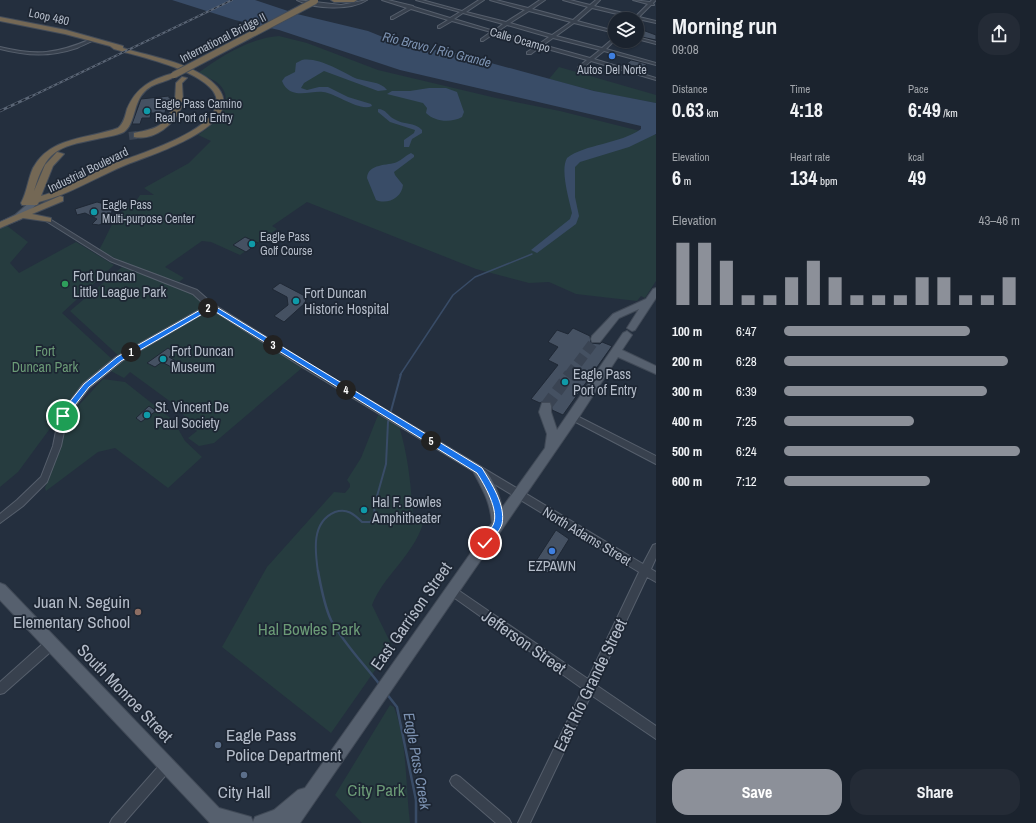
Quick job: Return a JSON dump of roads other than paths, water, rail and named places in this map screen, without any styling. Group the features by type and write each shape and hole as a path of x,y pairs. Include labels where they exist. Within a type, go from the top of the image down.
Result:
{"highway":[{"path":"284,20 315,0"},
{"path":"284,20 324,3 335,0 354,0"},
{"name":"Loop 480","path":"0,19 43,27 92,40"},
{"name":"International Bridge II","path":"76,143 121,130 125,127 133,102 140,91 154,82 174,75 284,20"},
{"name":"International Bridge II","path":"76,143 148,134 164,127 174,116 178,103 178,83 184,78 284,20"},
{"name":"Industrial Boulevard","path":"32,202 67,190 104,171 181,139 205,126 216,113 220,99 215,88 204,79 141,55 92,40"},
{"path":"32,202 42,186 52,160 76,143"},
{"path":"32,202 40,163 51,153 76,143"},
{"name":"Industrial Boulevard","path":"32,202 46,203 56,201 123,168 142,156"},
{"path":"42,186 50,192 67,190"},
{"path":"0,225 56,201"},
{"path":"48,220 44,216 44,212 56,201"},
{"path":"18,218 34,216 48,220"}],"main road":[{"path":"0,218 32,202"},
{"path":"0,225 18,217 32,202"},
{"name":"East Garrison Street","path":"290,823 573,417 656,291"},
{"path":"596,339 616,316 650,300"},
{"path":"617,352 656,370"},
{"path":"546,406 545,412 553,434 550,448"},
{"path":"479,471 497,506 498,524"},
{"name":"South Monroe Street","path":"0,590 168,764 218,819"},
{"path":"262,823 279,817 314,788"},
{"path":"218,819 245,823"}],"street":[{"path":"299,0 332,6 346,6 365,0"},
{"name":"Calle Ocampo","path":"384,0 656,79"},
{"path":"392,18 411,8 422,0 552,37 656,64"},
{"path":"439,26 452,20 482,0"},
{"path":"492,0 608,30"},
{"path":"482,40 543,0"},
{"path":"565,0 613,12"},
{"path":"529,53 574,21 598,0"},
{"path":"635,0 656,5"},
{"path":"641,12 654,0"},
{"path":"644,20 656,22"},
{"path":"644,39 656,42"},
{"path":"0,48 19,54 55,54 92,40"},
{"path":"580,68 608,45"},
{"path":"650,78 656,72"},
{"name":"North Adams Street","path":"48,220 112,260 186,287 195,292 211,306 385,414 656,577"},
{"path":"0,519 20,503 44,479 57,446 63,416 86,386 119,359 211,306"},
{"path":"573,417 656,460"},
{"name":"East Río Grande Street","path":"524,823 656,548"},
{"name":"Jefferson Street","path":"452,591 656,734"},
{"path":"0,689 51,644"},
{"path":"116,823 168,764"},
{"path":"456,781 505,823"}],"water":[{"path":"172,0 255,0 297,14 368,31 410,48 447,51 594,91 656,103 656,134 629,147 580,162 575,167 575,197 579,216 576,224 537,253 531,250 570,219 572,213 567,193 564,170 567,158 574,153 633,134 641,129 641,126 400,70 279,30 235,20"},
{"path":"302,60 322,63 336,68 355,78 381,85 387,90 378,91 324,71 304,83 301,88 307,90 319,87 328,87 348,97 371,104 372,106 367,107 354,104 323,92 295,93 290,91 282,81 285,77 295,72 296,63"},
{"path":"429,88 446,88 457,92 464,112 462,117 448,121 438,120 426,113 427,108 423,103 387,94 392,91 410,91"},
{"path":"378,109 385,111 392,118 398,121 419,127 422,130 422,133 412,139 409,147 404,147 404,140 414,133 415,130 390,122 378,112"},
{"path":"411,153 414,157 394,172 403,185 400,194 397,197 385,202 376,200 367,178 368,173 375,167 397,162"}],"waterway":[{"name":"Eagle Pass Creek","path":"400,375 453,295 475,277 532,254"},
{"name":"Eagle Pass Creek","path":"318,572 316,538 318,530 327,517 339,511 347,511 362,522 370,522 375,517 374,507 386,464 388,422 401,374"},
{"name":"Eagle Pass Creek","path":"318,571 331,620 348,646 380,685"},
{"name":"Eagle Pass Creek","path":"386,693 397,707 416,800 416,823"}],"tunnel":[{"path":"129,136 137,135"},
{"path":"569,375 596,339"},
{"path":"546,406 570,374"}],"railway":[{"path":"30,97 232,0"},
{"path":"0,111 32,96"}],"place":[{"name":"Autos Del Norte","path":"612,56"},
{"name":"Eagle Pass Camino Real Port of Entry","path":"147,111"},
{"name":"Eagle Pass Multi-purpose Center","path":"94,212"},
{"name":"Eagle Pass Golf Course","path":"252,244"},
{"name":"Fort Duncan Little League Park","path":"65,284"},
{"name":"Fort Duncan Historic Hospital","path":"296,301"},
{"name":"Fort Duncan Museum","path":"163,359"},
{"name":"Eagle Pass Port of Entry","path":"565,382"},
{"name":"St. Vincent De Paul Society","path":"147,415"},
{"name":"Hal F. Bowles Amphitheater","path":"364,510"},
{"name":"EZPAWN","path":"552,551"},
{"name":"Juan N. Seguin Elementary School","path":"138,612"},
{"name":"Eagle Pass Police Department","path":"218,745"},
{"name":"City Hall","path":"244,775"}],"water label":[{"name":"Río Bravo / Rio Grande","path":"437,49"}],"park label":[{"name":"Fort Duncan Park","path":"45,360"},
{"name":"Hal Bowles Park","path":"309,629"},
{"name":"City Park","path":"376,790"}]}
